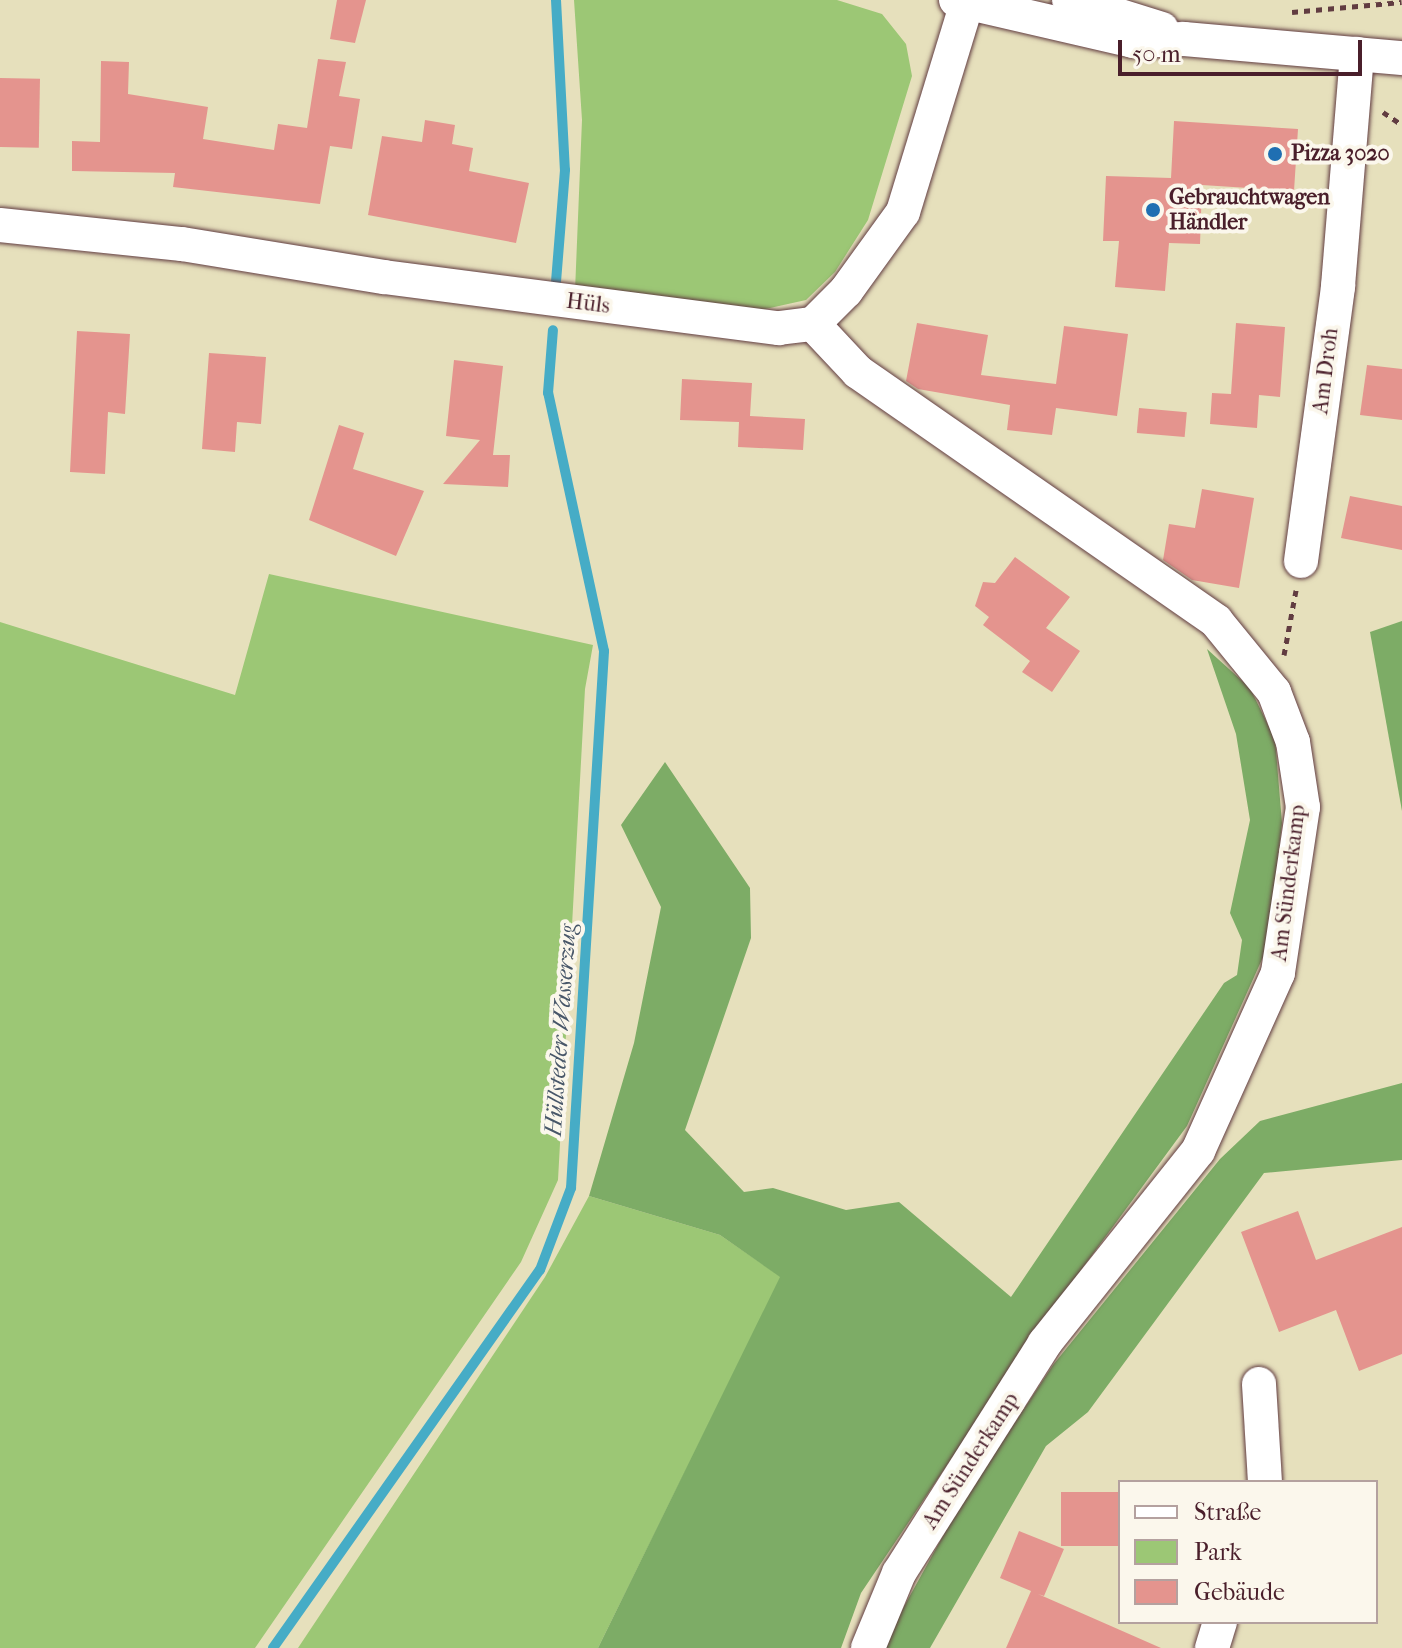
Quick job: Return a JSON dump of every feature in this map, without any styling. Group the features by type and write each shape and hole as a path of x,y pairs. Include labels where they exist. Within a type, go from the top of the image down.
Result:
{"street":[{"path":"1069,0 1140,20 1184,39"},
{"path":"813,324 846,291 903,212 963,1 1133,41 1184,39 1402,58"},
{"name":"Am Droh","path":"1301,561 1338,286 1357,54"},
{"name":"Hüls","path":"0,225 182,244 384,277 779,328 813,324"},
{"name":"Am Sünderkamp","path":"813,324 858,372 1216,621 1267,678 1293,742 1303,807 1278,973 1198,1151 1045,1343 899,1573 868,1648"},
{"path":"1259,1384 1265,1480"},
{"path":"1212,1648 1219,1624"}],"path":[{"path":"1276,11 1402,2"},
{"path":"1267,678 1282,671 1301,561"}],"green space":[{"path":"574,0 837,0 882,14 906,44 912,76 868,220 835,272 806,300 761,310 575,291 582,120"},
{"path":"269,574 593,645 585,689 558,1180 521,1262 255,1648 0,1648 0,622 235,695"},
{"path":"1402,621 1402,811 1370,632"},
{"path":"1207,649 1250,688 1275,739 1282,823 1268,946 1187,1126 1048,1315 861,1593 841,1648 598,1648 780,1277 720,1235 589,1196 634,1043 661,907 621,825 665,762 750,888 751,938 685,1130 744,1192 773,1188 846,1210 899,1202 1011,1297 1224,983 1237,975 1242,940 1230,913 1250,820 1236,734"},
{"path":"1402,1083 1402,1160 1264,1173 1088,1412 1046,1446 930,1648 881,1648 959,1507 1053,1365 1220,1159 1260,1121"},
{"path":"589,1196 720,1235 781,1277 598,1648 298,1648 545,1277"}],"building":[{"path":"337,0 366,0 355,43 330,39"},
{"path":"318,59 346,62 339,96 360,99 352,149 330,146 320,204 173,187 175,173 72,171 72,141 100,142 101,61 129,62 128,94 208,107 203,139 274,150 278,124 307,128"},
{"path":"0,78 40,79 39,148 0,147"},
{"path":"425,120 455,125 452,144 473,148 469,171 529,183 516,243 368,215 382,136 422,142"},
{"path":"1174,121 1298,129 1294,191 1202,185 1200,244 1169,243 1165,291 1115,287 1119,241 1103,241 1106,176 1171,178"},
{"path":"917,323 988,335 981,375 1056,384 1064,326 1128,334 1117,416 1056,408 1052,435 1007,430 1010,405 918,389 906,381"},
{"path":"1236,323 1285,327 1280,397 1259,395 1257,428 1210,424 1212,393 1231,394"},
{"path":"77,331 130,334 125,414 108,412 105,474 70,472"},
{"path":"209,353 266,357 261,424 237,422 235,452 202,449"},
{"path":"454,360 503,366 493,455 510,455 508,487 443,484 480,440 446,436"},
{"path":"1367,365 1402,369 1402,420 1360,415"},
{"path":"682,379 752,383 750,416 805,419 803,450 738,447 739,422 680,420"},
{"path":"1139,408 1187,412 1185,437 1137,433"},
{"path":"339,425 364,433 353,469 424,491 396,556 309,520"},
{"path":"1202,489 1254,498 1239,588 1192,580 1163,560 1169,524 1195,528"},
{"path":"1350,496 1402,506 1402,550 1341,538"},
{"path":"1015,557 1070,597 1046,628 1080,651 1052,692 1022,672 1030,661 983,625 989,617 975,606 983,582 995,583"},
{"path":"1298,1211 1316,1260 1402,1227 1402,1354 1359,1371 1336,1310 1279,1332 1241,1232"},
{"path":"1061,1492 1118,1492 1118,1546 1061,1546"},
{"path":"1019,1531 1064,1549 1044,1596 1038,1594 1161,1648 1006,1648 1031,1591 1000,1578"}],"waterway":[{"name":"Hüllsteder Wasserzug","path":"556,0 565,170 556,283"},
{"name":"Hüllsteder Wasserzug","path":"273,1648 540,1270 571,1188 604,651 548,393 553,330"}],"place":[{"name":"Pizza 3020","path":"1275,154"},
{"name":"Gebrauchtwagen Händler","path":"1153,210"}]}
